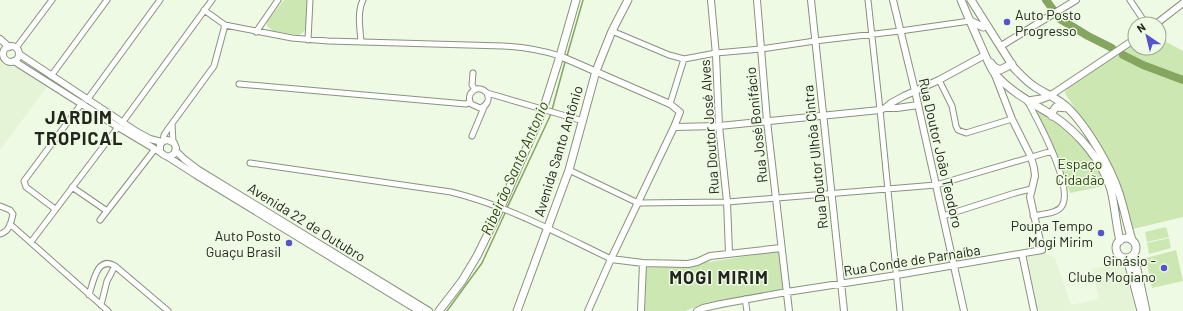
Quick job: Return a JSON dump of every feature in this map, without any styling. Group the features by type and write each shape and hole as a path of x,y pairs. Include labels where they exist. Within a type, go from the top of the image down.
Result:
{"main road":[{"path":"439,311 462,281 477,256 502,208 546,110 562,57 576,0"},
{"name":"Avenida Santo Antônio","path":"517,311 569,170 596,71 612,31 628,0"},
{"path":"961,0 975,35 994,73 1009,87 1028,101 1066,125 1080,138 1094,156 1104,173 1114,204 1116,225 1120,241 1117,251 1121,257 1127,258 1134,255"},
{"path":"971,0 1012,64 1023,78 1051,95 1068,108 1082,124 1106,164 1118,191 1132,240 1136,245 1134,255 1146,311"},
{"path":"970,21 983,27 1001,46"},
{"path":"975,35 978,30 983,27"},
{"path":"985,55 997,69 1003,69 1012,64"},
{"path":"1028,101 1041,99 1051,95"},
{"path":"1052,116 1056,107 1068,108"},
{"path":"1120,241 1126,239 1132,240"},
{"path":"1127,258 1141,311"}],"street":[{"path":"16,48 52,0"},
{"path":"51,76 107,0"},
{"path":"55,209 26,187 24,181 160,0"},
{"path":"31,242 212,0"},
{"path":"256,32 278,0"},
{"path":"308,40 310,0"},
{"path":"361,42 360,5 363,0"},
{"name":"Rua Doutor José Alves","path":"711,0 716,53 719,126 727,202 729,252"},
{"name":"Rua José Bonifácio","path":"757,0 767,121 789,311"},
{"name":"Rua Doutor Ulhôa Cintra","path":"811,0 844,311"},
{"path":"868,0 883,109 888,189 900,311"},
{"name":"Rua Doutor João Teodoro","path":"893,0 964,311"},
{"path":"1001,46 1076,0"},
{"path":"1130,0 1141,16"},
{"path":"1166,16 1183,3"},
{"path":"204,10 225,25 256,32 308,40 528,48 543,50 596,71 670,104 680,112 588,311"},
{"path":"612,31 669,55 684,59 716,53 872,35 970,21"},
{"path":"100,220 158,150 163,142 164,135 214,66 225,25"},
{"path":"0,39 8,47 16,48"},
{"path":"1051,95 1127,44"},
{"path":"8,47 2,52 6,60 14,61 84,102 168,157 173,155 176,151 176,145 173,142 172,124"},
{"path":"16,48 19,54 51,76 84,102"},
{"path":"14,61 17,59 19,54"},
{"path":"883,109 891,103 939,80 985,55"},
{"path":"670,104 684,59"},
{"path":"473,73 472,85 475,89"},
{"path":"994,73 1012,119 1031,157 1035,176 1030,197 1033,216 1054,212 1059,209 1065,195 1062,179 1052,151 1028,101"},
{"path":"939,80 952,106 956,126 962,132 966,133 1012,119"},
{"path":"239,84 466,104 470,102"},
{"path":"485,105 476,108 471,104 470,93 475,89 482,89 487,93 583,121"},
{"path":"472,136 488,99 487,93"},
{"path":"674,127 719,126 918,105"},
{"path":"120,125 146,138 163,142 169,140 173,142"},
{"name":"Avenida 22 de Outubro","path":"176,151 197,169 429,311"},
{"path":"569,170 638,203 727,202 936,185 1052,151"},
{"name":"Avenida 22 de Outubro","path":"168,157 419,311"},
{"path":"250,163 452,192 474,197 510,211 611,259 643,263 688,264 710,256 729,252 781,248"},
{"path":"72,187 107,211"},
{"path":"943,216 1015,192 1031,189"},
{"path":"0,206 12,212 10,224 6,232 0,234"},
{"name":"Rua Conde de Parnaíba","path":"697,311 703,308 721,308 745,299 954,266 1042,250 1033,216"},
{"path":"10,224 108,311"},
{"path":"1022,254 1034,311"},
{"path":"90,295 100,267 107,263 115,266 168,311"},
{"path":"641,311 643,263"},
{"path":"101,305 107,281 115,266"},
{"path":"745,299 747,311"}],"shaded area":[{"path":"0,62 4,65 20,68 31,74 47,87 0,150"},
{"path":"1043,252 1055,258 1071,305 1099,299 1092,269 1124,262 1135,311 1037,311 1024,256"}],"green space":[{"path":"284,0 308,0 307,25 303,33 299,35 273,31 267,26 267,21"},
{"path":"1167,42 1183,51 1183,217 1133,229 1120,188 1100,149 1065,93 1066,88 1127,48 1127,56 1167,56"},
{"name":"Espaço Cidadão","path":"1038,111 1069,134 1087,152 1100,174 1104,186 1070,193 1055,151 1037,114"},
{"path":"1166,227 1169,237 1147,242 1145,232"},
{"path":"1169,238 1171,248 1149,254 1147,243"},
{"name":"Ginásio - Clube Mogiano","path":"1176,250 1183,281 1152,288 1146,258"},
{"path":"779,251 784,289 706,303 685,311 645,311 646,266 696,264"}],"waterway":[{"name":"Ribeirão Santo Antonio","path":"567,56 583,0"},
{"path":"1046,0 1060,19 1088,36 1112,48"},
{"path":"1123,55 1143,65 1183,80"},
{"name":"Ribeirão Santo Antonio","path":"552,110 565,62"},
{"name":"Ribeirão Santo Antonio","path":"507,208 551,114"},
{"name":"Ribeirão Santo Antonio","path":"447,311 482,263 506,211"}],"place":[{"name":"Auto Posto Progresso","path":"1007,22"},
{"name":"Poupa Tempo Mogi Mirim","path":"1101,233"},
{"name":"Auto Posto Guaçu Brasil","path":"289,243"},
{"name":"Ginásio - Clube Mogiano","path":"1164,268"}],"district":[{"name":"JARDIM TROPICAL","path":"79,127"},
{"name":"MOGI MIRIM","path":"719,277"}]}
